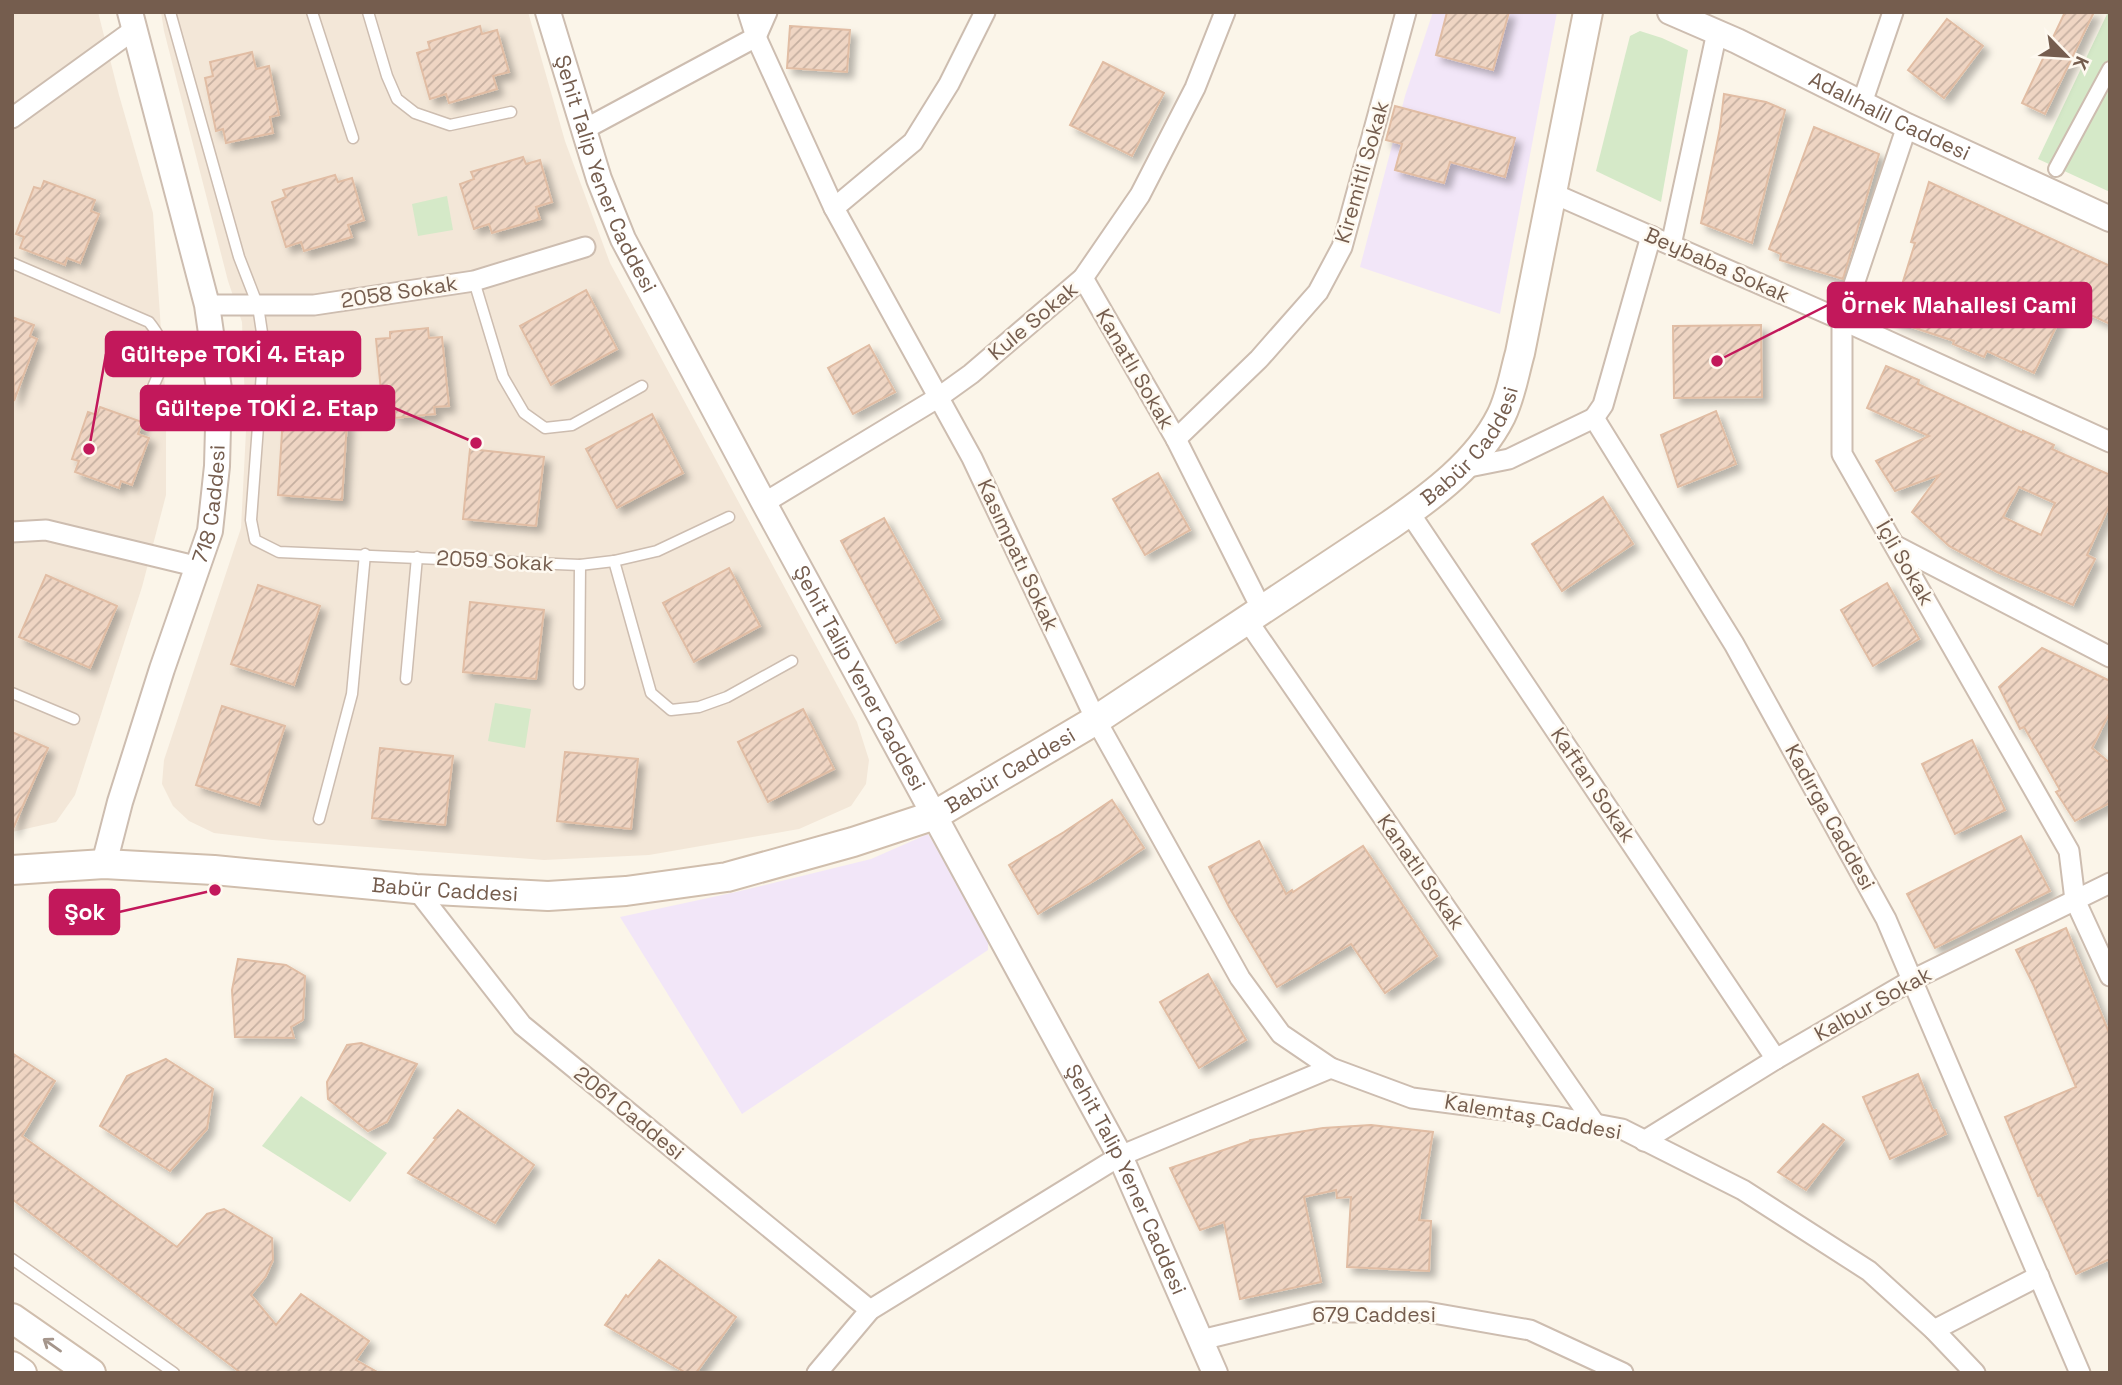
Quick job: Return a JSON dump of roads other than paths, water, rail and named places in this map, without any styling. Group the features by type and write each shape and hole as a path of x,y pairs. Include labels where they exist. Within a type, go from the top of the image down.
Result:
{"main road":[{"name":"Babür Caddesi","path":"12,870 104,864 214,870 416,889 548,896 626,891 727,877 853,842 935,815 1096,720 1409,512 1432,496 1493,430 1510,393 1588,12"},
{"path":"12,1318 91,1373"},
{"path":"12,1366 22,1373"}],"street":[{"name":"Şehit Talip Yener Caddesi","path":"548,12 599,179 623,239 1120,1156 1215,1373"},
{"name":"Kasımpatı Sokak","path":"748,12 756,37 834,208 972,458 1096,720 1240,978 1281,1034 1331,1068"},
{"path":"583,130 756,37 767,12"},
{"path":"834,208 914,142 949,84 985,12"},
{"name":"Kiremitli Sokak","path":"1177,439 1259,359 1318,292 1342,247 1406,12"},
{"name":"Adalıhalil Caddesi","path":"1671,12 1907,126 2110,219"},
{"path":"1862,103 1893,12"},
{"name":"Kule Sokak","path":"764,503 939,397 971,374 1083,278 1140,195 1195,88 1224,15"},
{"path":"13,115 133,21"},
{"name":"718 Caddesi","path":"104,864 120,802 162,669 210,531 219,389 207,305 133,21"},
{"path":"1671,245 1717,32"},
{"path":"2056,169 2110,69"},
{"name":"İçli Sokak","path":"1907,126 1842,320 1842,454 2069,851 2075,900 2110,976"},
{"name":"Beybaba Sokak","path":"1552,193 1842,320 2110,442"},
{"path":"1459,469 1509,458 1594,418 1603,405 1651,236"},
{"name":"2058 Sokak","path":"207,305 314,305 474,281 585,247"},
{"name":"Kanatlı Sokak","path":"1083,278 1177,439 1255,615 1595,1124"},
{"name":"Kadırga Caddesi","path":"1594,418 1734,644 1886,919 2080,1373"},
{"name":"Kaftan Sokak","path":"1409,512 1776,1059"},
{"path":"12,532 46,530 199,567"},
{"path":"1895,546 2110,657"},
{"name":"Kalbur Sokak","path":"1644,1141 1776,1059 1912,981 2110,883"},
{"name":"2061 Caddesi","path":"416,889 522,1025 870,1310"},
{"path":"817,1373 870,1310 1120,1156 1331,1068"},
{"name":"Kalemtaş Caddesi","path":"1331,1068 1412,1098 1558,1117 1622,1129 1743,1189 1869,1271 1934,1330 1975,1373"},
{"path":"1934,1330 2039,1276"},
{"name":"679 Caddesi","path":"1201,1340 1316,1312 1427,1312 1530,1330 1623,1373"}],"lane":[{"path":"170,12 239,257 258,306"},
{"path":"312,12 354,138"},
{"path":"368,12 387,76 397,99 415,113 450,125 511,112"},
{"path":"12,263 149,323 163,339 165,359 153,387"},
{"path":"474,281 503,377 524,414 545,428 572,425 642,386"},
{"name":"2059 Sokak","path":"258,306 264,346 251,520 255,540 279,552 580,565 614,561 657,551 729,517"},
{"path":"319,819 352,694 365,554"},
{"path":"406,680 417,557"},
{"path":"614,561 651,693 671,710 699,707 727,697 792,661"},
{"path":"579,684 580,565"},
{"path":"12,693 74,719"},
{"path":"12,1259 174,1373"}],"place":[{"name":"Örnek Mahallesi Cami","path":"1717,361"},
{"name":"Gültepe TOKİ 2. Etap","path":"476,443"},
{"name":"Gültepe TOKİ 4. Etap","path":"89,449"},
{"name":"Şok","path":"215,890"}]}
